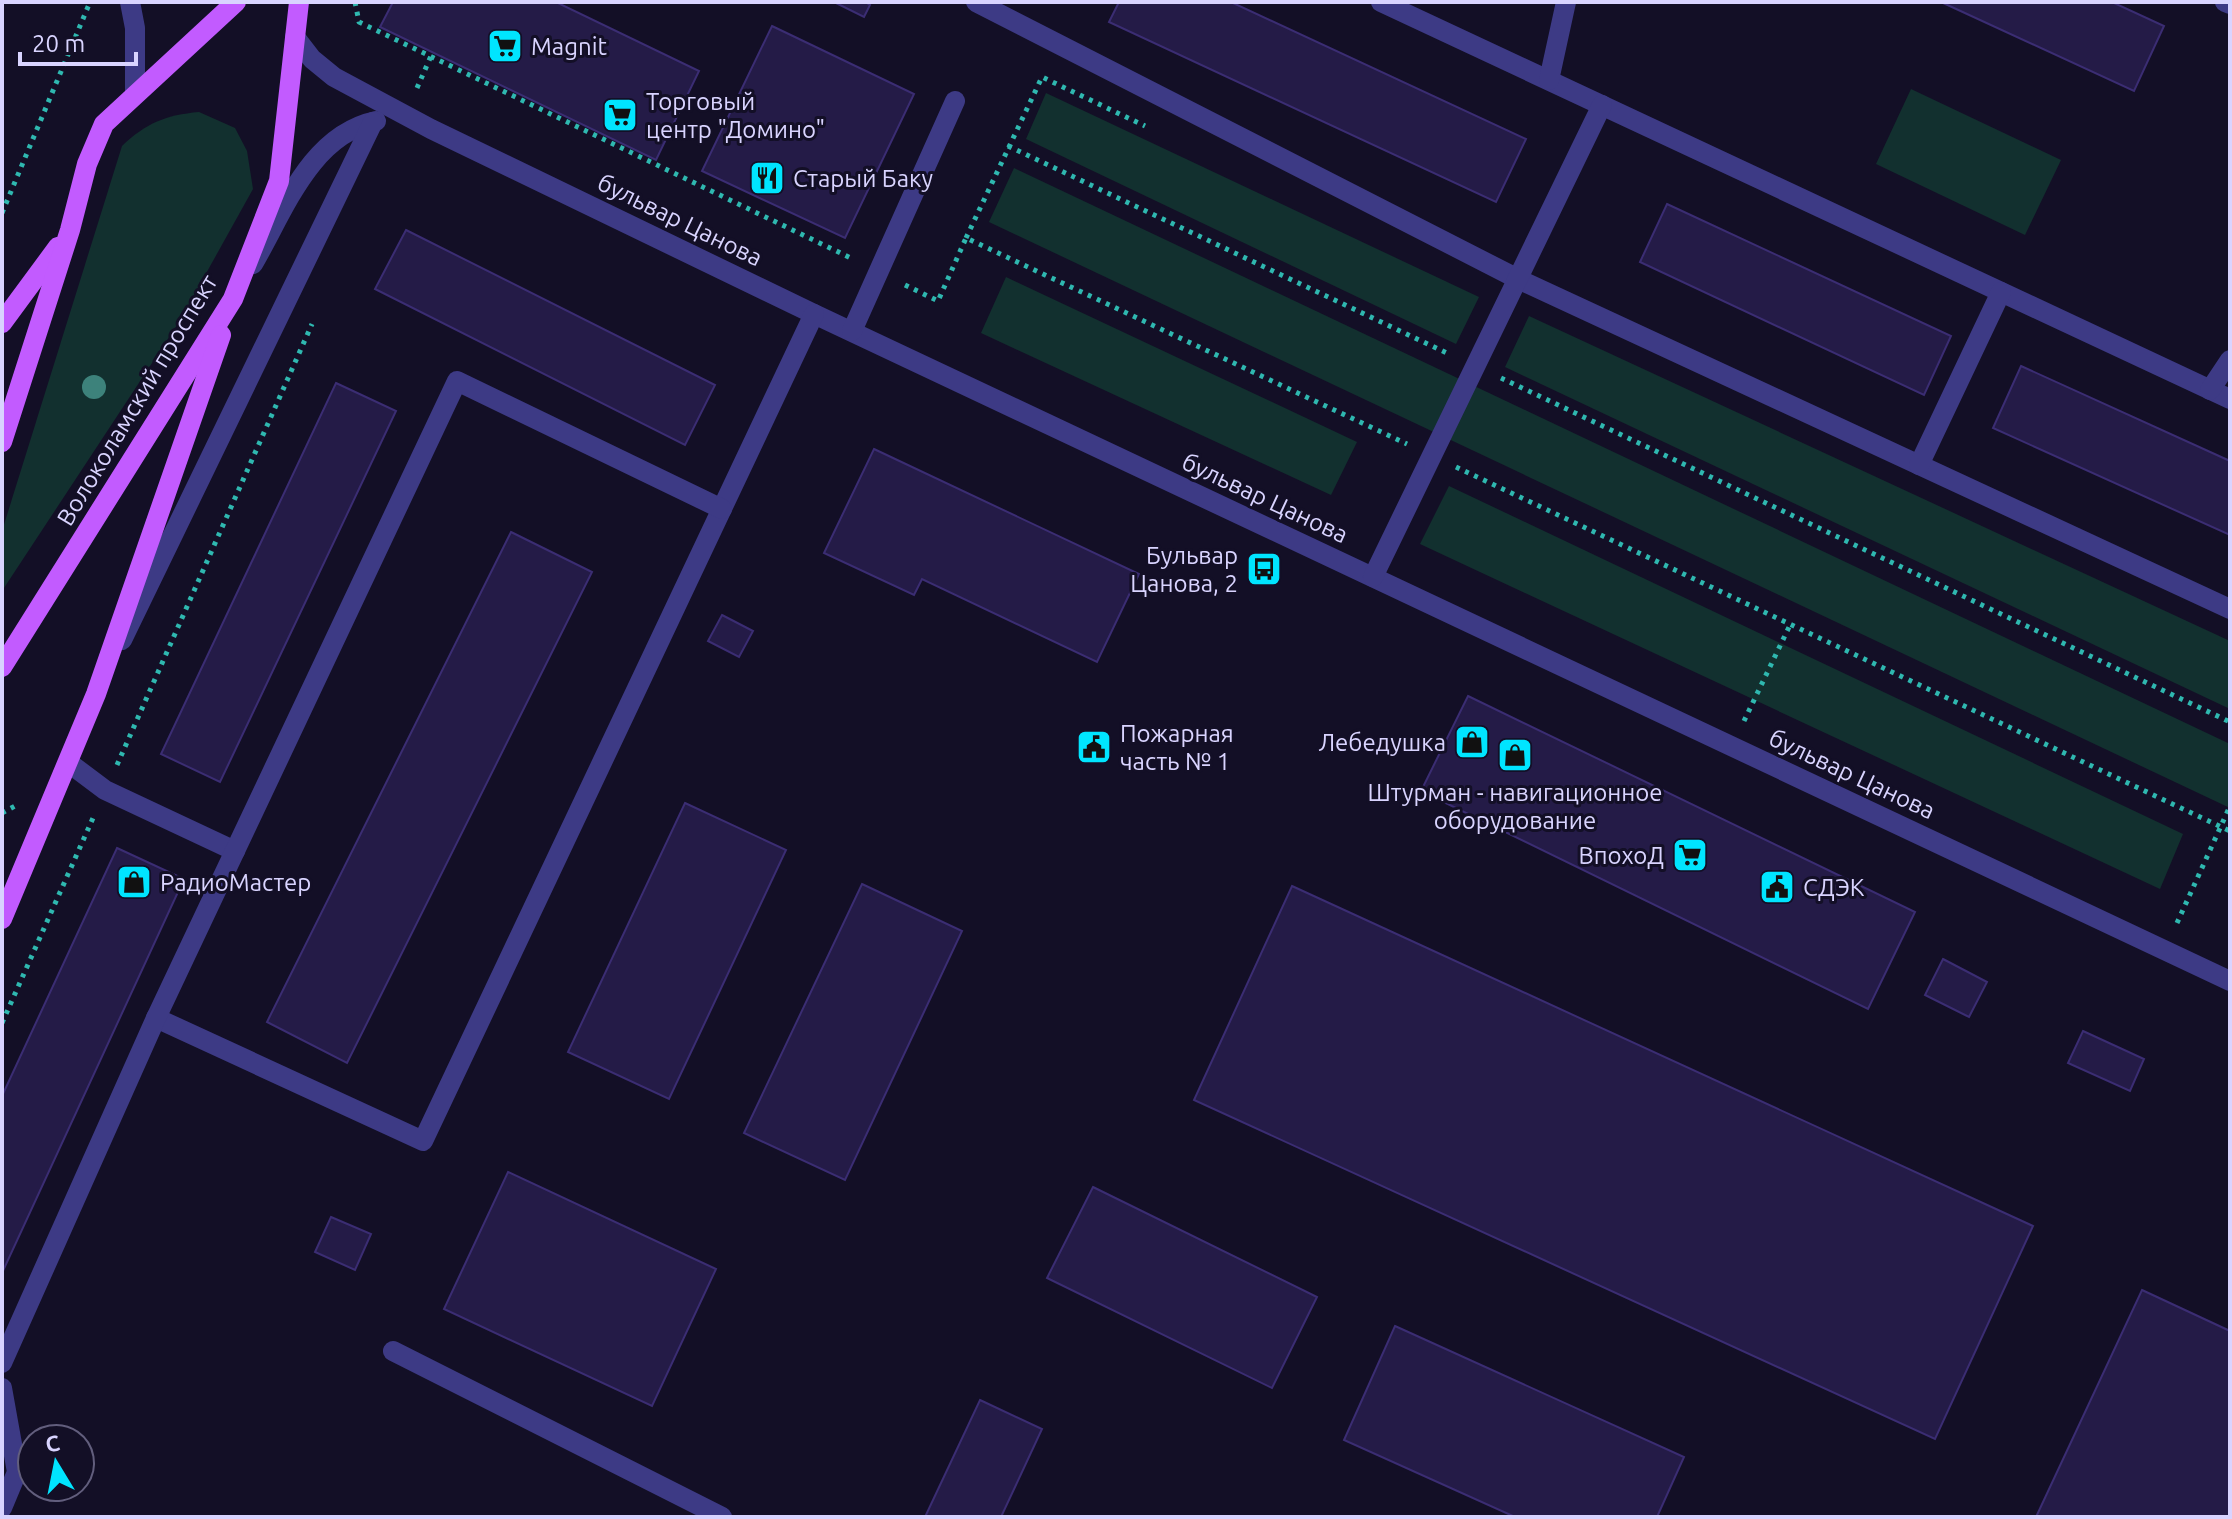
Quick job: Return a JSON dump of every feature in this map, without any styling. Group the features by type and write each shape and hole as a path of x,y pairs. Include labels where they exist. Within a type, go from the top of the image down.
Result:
{"main road":[{"path":"2,442 70,230 87,164 104,124 236,2"},
{"name":"Волоколамский проспект","path":"2,667 233,299 279,181 299,2"},
{"path":"2,323 70,230"},
{"path":"2,919 96,694 233,299"}],"street":[{"path":"130,2 135,28 135,94"},
{"path":"976,2 1520,280 2230,609"},
{"path":"1381,2 2230,399"},
{"path":"1549,80 1566,2"},
{"name":"бульвар Цанова","path":"295,37 312,59 334,77 431,129 814,314 2230,981"},
{"path":"852,331 955,101"},
{"path":"1373,577 1520,280 1602,105"},
{"path":"233,299 315,158 341,135 373,122 402,121 431,129"},
{"path":"96,694 373,122"},
{"path":"1919,465 2001,292"},
{"path":"156,1018 423,1141 814,314"},
{"path":"2210,390 2230,360"},
{"path":"2,1363 156,1018 457,381 722,509"},
{"path":"69,763 105,790 235,851"},
{"path":"393,1351 722,1517"},
{"path":"2,1388 17,1472 2,1508"}],"path":[{"path":"2,213 90,2"},
{"path":"355,2 359,22 938,301 1042,77"},
{"path":"405,114 431,56"},
{"path":"1008,146 2230,722"},
{"path":"966,238 2230,831"},
{"path":"2,1023 318,310"},
{"path":"1732,746 1790,625"},
{"path":"2165,950 2230,806"}],"green space":[{"path":"1911,89 2061,160 2025,235 1876,164"},
{"path":"1046,93 1479,297 1456,344 1026,139"},
{"path":"199,112 235,128 247,151 253,189 179,322 2,591 2,531 122,146 157,122 176,115"},
{"path":"1014,168 2230,744 2230,808 989,222"},
{"path":"1006,277 1357,442 1331,495 981,333"},
{"path":"1529,316 2230,641 2230,709 1505,367"},
{"path":"1449,486 2183,834 2160,889 1420,544"}],"building":[{"name":"Торговый центр \"Домино\"","path":"393,2 556,2 699,71 656,160 380,27"},
{"path":"834,2 865,2 870,5 864,17"},
{"path":"1119,2 1231,2 1526,139 1496,202 1109,22"},
{"path":"1941,2 2112,2 2164,26 2134,91"},
{"path":"772,26 914,94 845,238 702,171"},
{"path":"1667,204 1951,336 1924,395 1640,262"},
{"path":"406,230 715,385 685,445 375,289"},
{"path":"2021,366 2230,461 2230,535 1993,428"},
{"path":"336,383 396,411 220,782 161,754"},
{"path":"874,449 1139,574 1097,662 922,579 914,595 824,553"},
{"path":"511,532 592,572 347,1063 267,1022"},
{"path":"722,615 753,631 739,657 708,641"},
{"path":"1468,696 1915,912 1868,1009 1421,791"},
{"path":"685,803 786,850 669,1099 568,1052"},
{"path":"117,848 184,879 2,1273 2,1096"},
{"path":"862,884 962,931 845,1180 744,1133"},
{"path":"1292,886 2033,1226 1935,1439 1194,1100"},
{"path":"1943,959 1987,982 1969,1017 1925,995"},
{"path":"2083,1031 2144,1059 2130,1091 2068,1063"},
{"path":"508,1172 716,1269 652,1406 444,1309"},
{"path":"1093,1187 1317,1297 1272,1388 1047,1278"},
{"path":"331,1217 371,1234 355,1270 315,1252"},
{"path":"2142,1290 2230,1331 2230,1517 2036,1517"},
{"path":"1395,1326 1684,1457 1657,1517 1515,1517 1344,1440"},
{"path":"980,1400 1042,1429 1001,1517 925,1517"}],"place":[{"name":"Magnit","path":"505,46"},
{"name":"Торговый центр \"Домино\"","path":"620,115"},
{"name":"Старый Баку","path":"767,178"},
{"name":"Бульвар Цанова, 2","path":"1264,569"},
{"name":"Лебедушка","path":"1472,742"},
{"name":"Пожарная часть № 1","path":"1094,747"},
{"name":"Штурман - навигационное оборудование","path":"1515,755"},
{"name":"ВпохоД","path":"1690,855"},
{"name":"РадиоМастер","path":"134,882"},
{"name":"СДЭК","path":"1777,887"}]}
